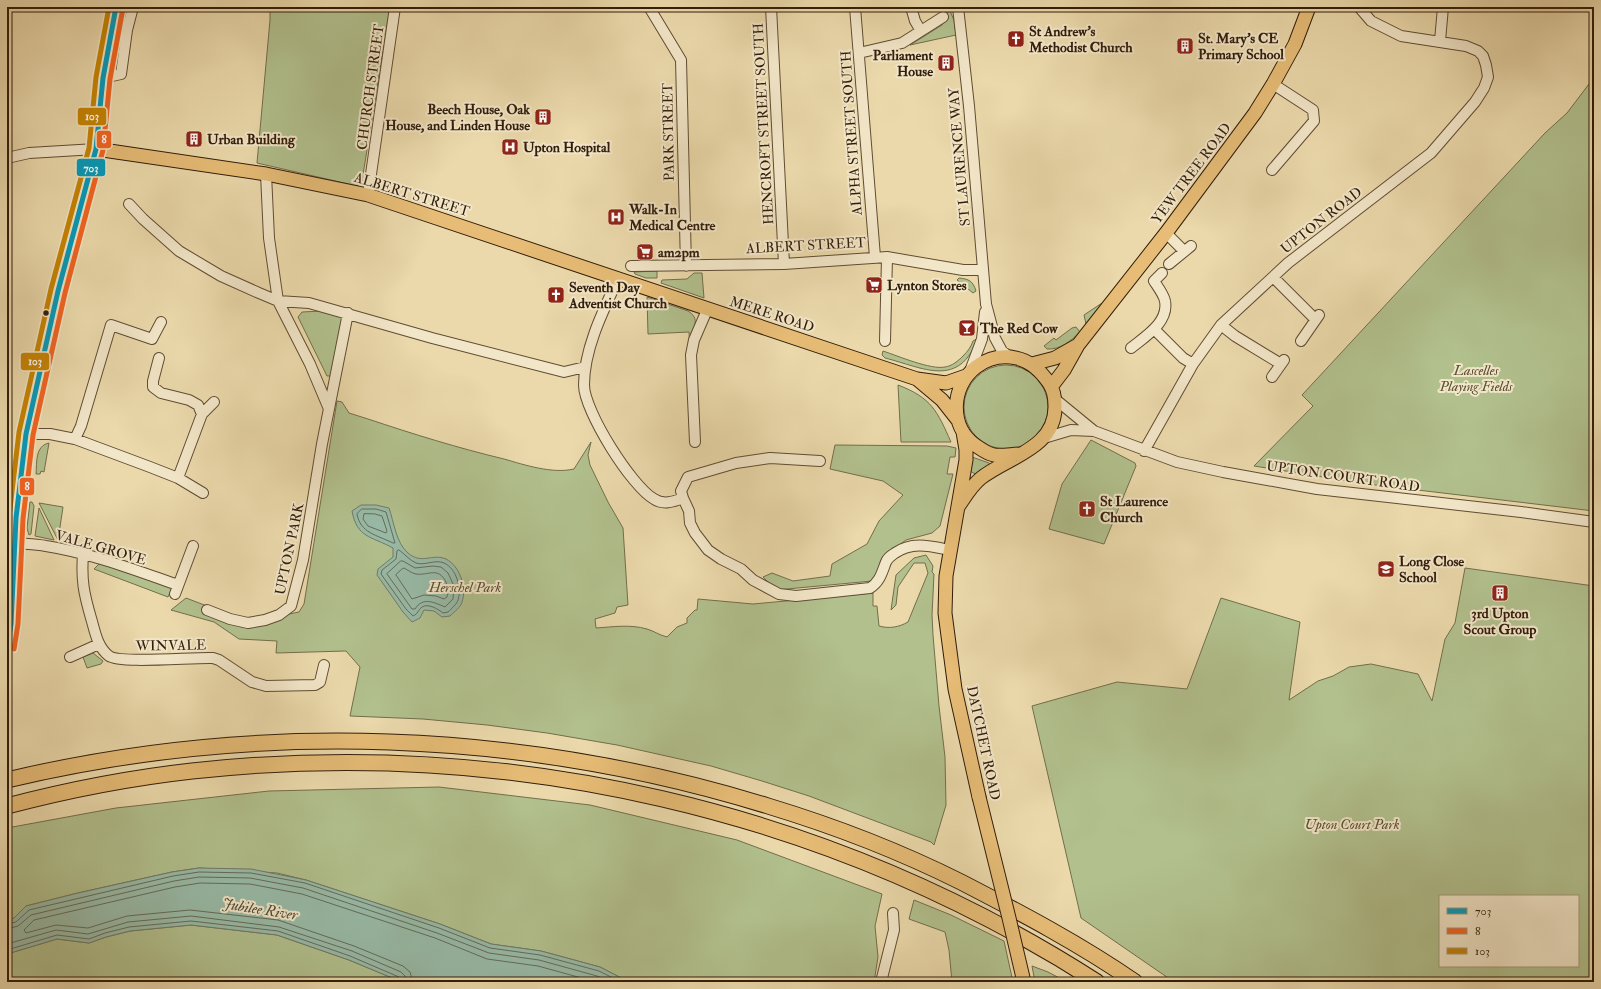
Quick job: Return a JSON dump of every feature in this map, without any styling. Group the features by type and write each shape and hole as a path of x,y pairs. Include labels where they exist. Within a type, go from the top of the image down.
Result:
{"highway":[{"path":"8,779 95,761 154,753 304,741 394,742 480,747 614,766 700,786 767,806 833,827 902,855 947,875 1037,921 1136,982"},
{"path":"7,806 58,793 150,776 290,763 382,763 438,765 490,769 551,777 672,800 752,823 845,854 889,872 975,912 1020,935 1097,982"}],"main road":[{"path":"7,648 11,624 15,543 12,519 26,434 58,291 96,149 103,78 116,7"},
{"name":"YEW TREE ROAD","path":"1053,393 1078,345 1166,233 1253,116 1274,84 1295,44 1309,7"},
{"name":"ALBERT STREET","path":"96,149 266,174 368,195 618,279"},
{"name":"MERE ROAD","path":"618,279 916,379"},
{"name":"YEW TREE ROAD","path":"1032,364 1055,358 1078,345"},
{"path":"916,379 946,383 968,374 982,363 996,358 1010,357 1022,359 1032,364 1044,374 1053,393 1055,412 1052,425 1044,438 1034,447 1021,454 994,455 971,443 963,432 958,420 956,409 960,386 968,374"},
{"path":"916,379 942,400 958,420"},
{"name":"DATCHET ROAD","path":"963,432 966,460 950,550 945,594 947,630 961,721 1024,982"},
{"name":"DATCHET ROAD","path":"958,507 968,492 981,478 1021,454"},
{"path":"7,580 15,543"}],"street":[{"path":"103,78 121,74 127,30 133,7"},
{"name":"CHURCH STREET","path":"368,195 395,7"},
{"name":"PARK STREET","path":"649,7 681,60 686,266"},
{"name":"HENCROFT STREET SOUTH","path":"771,7 784,264"},
{"name":"ALPHA STREET SOUTH","path":"855,7 874,257"},
{"path":"911,7 920,31"},
{"name":"ST LAURENCE WAY","path":"958,7 969,106 986,304 995,338 1002,351 1010,357"},
{"name":"UPTON ROAD","path":"1144,451 1193,364 1221,325 1288,263 1431,153 1475,102 1484,88 1488,77 1483,56 1478,51 1466,46 1401,36 1372,21 1359,7"},
{"path":"1440,41 1443,7"},
{"path":"859,53 902,43 943,17"},
{"path":"1272,170 1314,121 1313,110 1274,84"},
{"path":"7,158 29,153 96,149"},
{"path":"266,174 269,238 278,300 310,364 329,409"},
{"path":"129,204 143,219 179,251 221,276 278,300 308,303 348,313 432,338 564,372 585,367"},
{"path":"1166,233 1188,249 1169,264"},
{"path":"885,341 887,257"},
{"name":"ALBERT STREET","path":"631,266 784,264 887,257 963,270 983,270"},
{"path":"1132,348 1155,330 1165,312 1165,300 1154,281 1162,273"},
{"path":"1273,276 1317,317 1301,341"},
{"path":"618,279 598,323 585,367 584,387 589,408 603,436 632,480 654,500 669,503 683,498"},
{"name":"ST LAURENCE WAY","path":"968,374 982,339 986,304"},
{"path":"695,442 691,355 694,340 707,310"},
{"name":"UPTON PARK","path":"207,610 230,619 248,623 265,620 279,615 291,606 303,560 329,409 348,313"},
{"path":"75,439 81,426 111,325 152,339 161,322"},
{"path":"1221,325 1235,336 1283,362 1272,377"},
{"path":"1155,330 1183,358 1193,364"},
{"path":"159,358 153,381 153,387 161,393 194,403 198,406 202,414"},
{"name":"UPTON COURT ROAD","path":"1053,393 1094,431"},
{"path":"178,478 202,414 214,402"},
{"name":"UPTON COURT ROAD","path":"1044,438 1071,430 1094,431 1144,451 1177,462 1223,472 1317,489 1521,512 1594,522"},
{"path":"26,434 50,434 75,439 178,478 203,492"},
{"path":"820,461 770,458 736,462 688,477 681,491 689,511 690,523 708,550 721,559 741,569 758,583 779,594 796,596 870,588 876,584 888,558 903,547 920,545 950,550"},
{"name":"VALE GROVE","path":"15,543 46,546 119,565 177,590 193,546"},
{"name":"WINVALE","path":"83,555 81,572 84,595 99,644 110,657 129,660 213,658 252,682 266,686 315,685 320,682 324,665"},
{"path":"70,657 99,644"},
{"path":"881,982 894,930 893,913"}],"green space":[{"path":"270,7 390,7 362,181 357,186 257,163"},
{"path":"950,11 954,20 956,35 910,45 942,25 947,13"},
{"name":"Lascelles Playing Fields","path":"1589,84 1594,85 1594,511 1367,484 1254,466 1313,406 1302,395 1545,133 1567,113"},
{"path":"657,271 657,278 646,278 635,274 634,272"},
{"path":"694,273 702,273 704,298 661,283 662,280 687,279"},
{"path":"959,278 970,281 976,291 973,293 957,280"},
{"path":"647,297 688,311 693,315 695,325 699,326 690,352 689,332 648,334"},
{"path":"1105,301 1086,324 1084,315"},
{"path":"341,310 343,317 331,376 327,376 298,317 302,312"},
{"path":"1076,327 1080,332 1065,344 1052,349 1047,349 1044,346 1054,338 1056,340 1072,328"},
{"path":"978,338 970,354 961,364 951,369 939,371 927,370 885,358 882,355 883,351 923,365 945,367 959,360 968,351 973,341"},
{"path":"998,365 1014,365 1030,372 1041,383 1048,399 1048,415 1045,423 1036,437 1030,442 1014,449 998,449 982,442 971,431 964,415 964,399 971,383 982,372"},
{"path":"898,385 919,395 932,407 942,422 951,442 901,442"},
{"name":"Herschel Park","path":"337,401 342,402 349,413 453,445 548,470 574,469 591,442 588,455 590,465 608,502 623,528 628,605 617,607 615,613 595,619 596,628 621,626 641,627 667,637 677,627 687,623 687,618 695,610 697,610 698,599 753,604 873,593 873,606 877,606 879,626 898,626 908,622 928,573 925,563 914,563 898,587 896,605 891,610 896,575 914,558 926,555 933,566 932,572 934,574 932,615 933,635 945,757 946,805 934,845 931,842 809,796 762,781 711,766 617,745 547,733 487,725 423,719 350,716 360,667 346,651 276,653 277,641 239,639 214,622 171,610 186,598 249,622 299,612 304,604"},
{"path":"1091,440 1135,463 1136,466 1104,544 1049,529 1062,484"},
{"path":"49,443 44,472 41,471 40,474 36,474 39,451 41,447"},
{"path":"835,445 947,446 956,448 955,457 950,457 947,474 953,474 940,526 932,533 906,540 887,554 872,581 776,590 763,577 772,573 793,581 830,576 832,564 867,544 879,521 903,495 883,481 830,469"},
{"path":"972,457 989,463 990,465 977,475 970,471"},
{"path":"30,502 32,502 34,506 31,534 29,535 27,528"},
{"path":"39,503 63,507 58,540"},
{"path":"39,508 54,540 35,536"},
{"path":"100,563 104,563 172,588 168,597 94,569"},
{"name":"Upton Court Park","path":"1465,568 1594,586 1594,982 1391,982 1368,977 1366,982 1174,982 1081,918 1032,706 1117,682 1187,689 1221,598 1300,622 1289,700 1318,681 1333,676 1349,667 1371,664 1418,674 1432,701 1445,639 1455,623"},
{"path":"93,653 103,661 101,664 87,668 83,657"},
{"path":"439,787 590,805 737,840 882,894 875,926 878,957 874,982 629,982 600,967 541,951 491,944 440,924 306,880 277,873 199,868 172,872 26,906 14,918 7,921 7,828 116,808 269,791"},
{"path":"914,900 951,915 1004,941 1013,982 952,982 949,950 945,932 909,919"},
{"path":"191,925 277,935 349,960 402,982 7,982 7,954 57,939 89,943 130,931"},
{"path":"1032,966 1048,972 1067,982 1035,982"}],"water":[{"path":"361,505 376,505 389,508 401,544 408,553 422,559 436,557 446,559 451,562 459,572 464,590 460,606 450,616 442,617 434,611 424,610 420,618 412,622 403,612 377,575 378,569 393,557 393,548 366,535 357,526 352,511"},
{"name":"Jubilee River","path":"199,868 251,869 306,880 440,924 491,944 541,951 600,967 629,982 402,982 349,960 277,935 191,925 130,931 89,943 57,939 7,954 7,921 14,918 26,906 172,872"}],"transit line":[{"name":"103","path":"7,560 9,517 19,432 51,289 89,148 96,77 109,7"},
{"name":"703","path":"7,648 11,624 16,518 26,434 58,291 96,149 103,78 116,7"},
{"name":"8","path":"14,649 18,624 23,519 33,435 65,293 103,150 110,79 123,8"}],"place":[{"name":"St Andrew's Methodist Church","path":"1016,39"},
{"name":"St. Mary's CE Primary School","path":"1185,46"},
{"name":"Parliament House","path":"946,63"},
{"name":"Beech House, Oak House, and Linden House","path":"543,117"},
{"name":"Urban Building","path":"194,139"},
{"name":"Upton Hospital","path":"510,147"},
{"name":"Walk-In Medical Centre","path":"616,217"},
{"name":"am2pm","path":"645,252"},
{"name":"Lynton Stores","path":"874,285"},
{"name":"Seventh Day Adventist Church","path":"556,295"},
{"name":"The Red Cow","path":"967,328"},
{"name":"St Laurence Church","path":"1087,509"},
{"name":"Long Close School","path":"1386,569"},
{"name":"3rd Upton Scout Group","path":"1500,593"}]}
